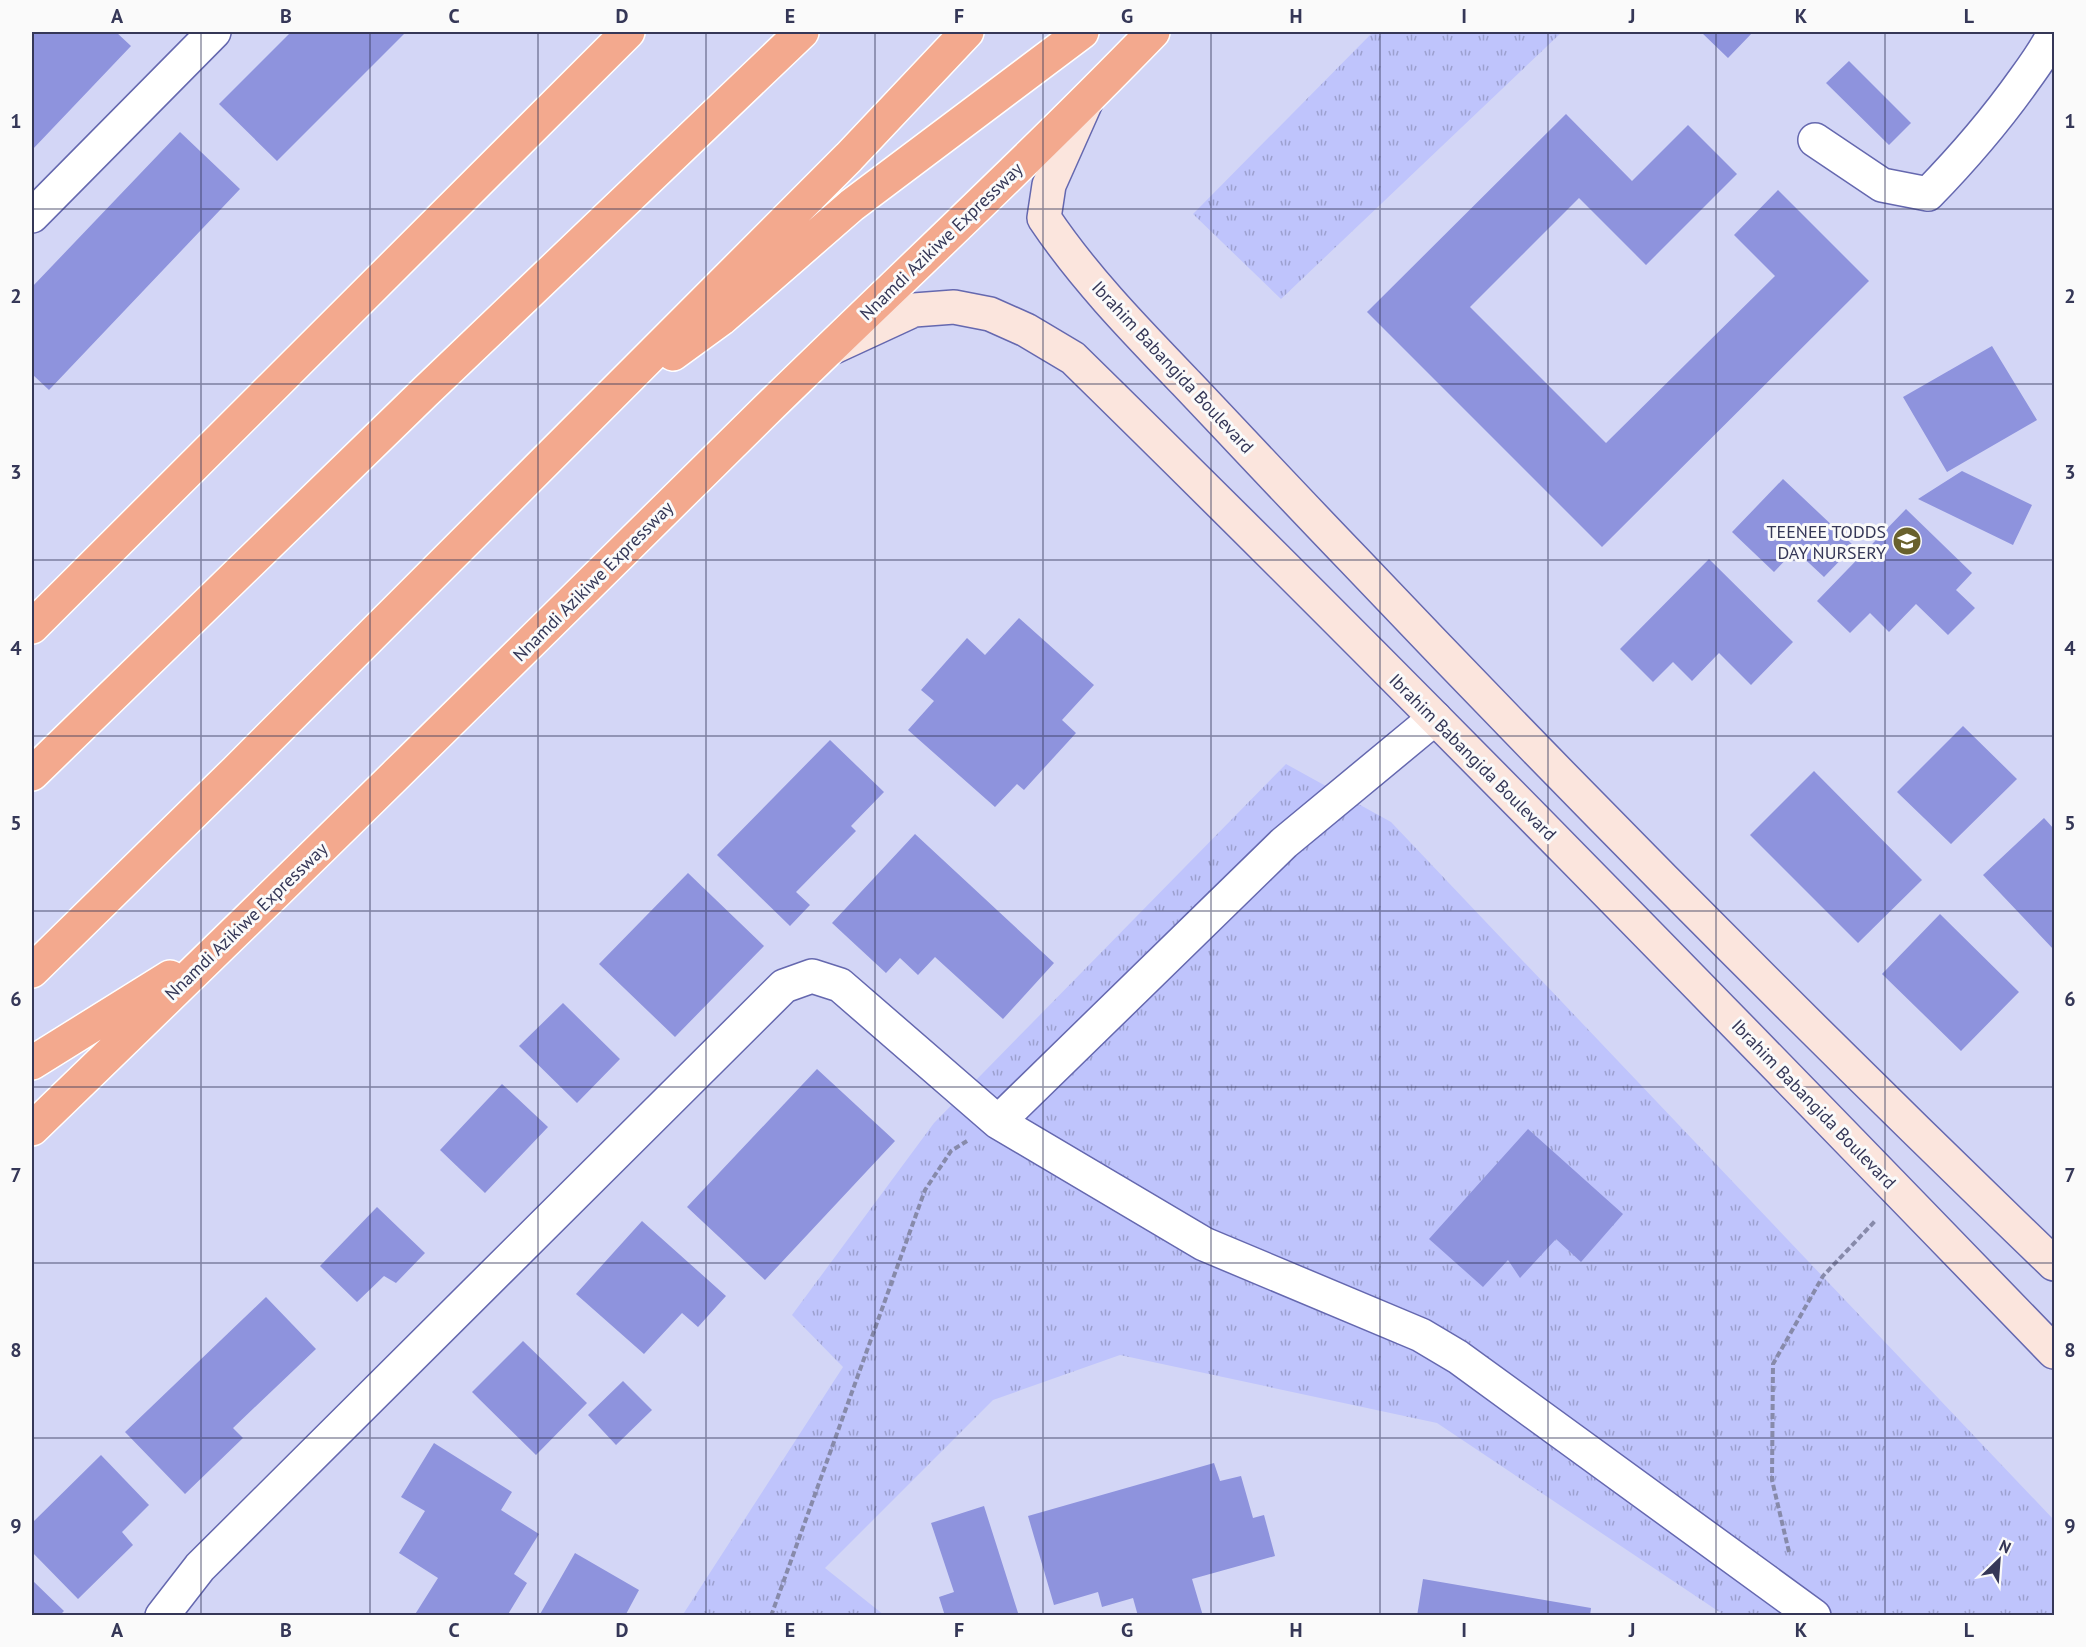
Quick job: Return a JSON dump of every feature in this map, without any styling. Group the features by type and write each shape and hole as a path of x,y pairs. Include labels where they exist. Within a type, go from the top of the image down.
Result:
{"highway":[{"path":"32,627 628,32"},
{"path":"32,774 442,375 802,32"},
{"path":"32,971 236,771 849,156 968,32"},
{"path":"587,417 721,319 852,205 1082,32"},
{"name":"Nnamdi Azikiwe Expressway","path":"32,1129 223,945 827,351 1086,102 1153,32"},
{"path":"32,1063 223,945"}],"street":[{"path":"32,216 214,32"},
{"path":"1815,140 1882,185 1928,194 2006,106 2055,33"},
{"name":"Ibrahim Babangida Boulevard","path":"1086,102 1049,185 1044,218 1063,246 1099,290 1393,602 1676,893 1908,1124 2055,1264"},
{"name":"Ibrahim Babangida Boulevard","path":"827,351 914,310 954,307 990,314 1026,330 1078,363 1435,718 2055,1352"},
{"path":"998,1122 1284,843 1435,718"},
{"path":"162,1616 200,1567 784,986 812,976 840,985 998,1122 1204,1244 1421,1335 1458,1357 1808,1611"}],"path":[{"path":"771,1616 925,1190 951,1151 998,1122"},
{"path":"1808,1611 1772,1480 1773,1364 1823,1276 1901,1194"}],"green space":[{"path":"1373,32 1562,32 1281,299 1193,214"},
{"path":"1286,764 1391,822 2054,1520 2054,1615 1724,1615 1437,1423 1120,1355 993,1400 825,1568 884,1615 682,1616 843,1367 792,1315 934,1123"}],"building":[{"path":"32,32 116,32 131,46 32,150"},
{"path":"291,32 406,32 277,161 219,104"},
{"path":"1701,32 1753,32 1728,58"},
{"path":"1849,61 1911,123 1889,145 1826,83"},
{"path":"1566,114 1632,181 1688,125 1737,174 1646,265 1579,198 1470,307 1606,443 1775,276 1734,235 1778,190 1869,281 1602,547 1367,312"},
{"path":"180,132 240,189 49,390 32,374 32,287"},
{"path":"1992,346 2037,420 1947,472 1903,397"},
{"path":"1962,471 2032,505 2013,545 1918,499"},
{"path":"1783,479 1854,546 1824,577 1795,550 1774,572 1732,532"},
{"name":"TEENEE TODDS DAY NURSERY","path":"1906,509 1972,573 1956,590 1975,608 1948,635 1916,604 1889,632 1870,613 1850,633 1817,601"},
{"path":"1709,559 1793,642 1751,685 1719,653 1692,681 1673,662 1653,682 1620,649"},
{"path":"1019,618 1094,685 1062,720 1076,733 1024,790 1017,784 995,807 908,730 934,701 921,690 967,638 985,655"},
{"path":"1963,726 2017,779 1951,844 1897,792"},
{"path":"830,740 884,792 851,826 856,831 796,892 810,905 790,926 717,855"},
{"path":"1814,771 1922,880 1858,943 1750,835"},
{"path":"2044,818 2054,829 2054,950 1983,875"},
{"path":"915,834 1054,963 1003,1019 935,957 918,975 900,958 886,973 832,923"},
{"path":"688,873 764,946 675,1037 599,964"},
{"path":"1940,914 2019,992 1961,1051 1882,974"},
{"path":"563,1003 620,1059 577,1103 519,1046"},
{"path":"817,1069 895,1141 765,1280 687,1207"},
{"path":"502,1084 548,1127 485,1193 440,1150"},
{"path":"1528,1129 1623,1214 1581,1262 1556,1239 1520,1278 1508,1260 1483,1287 1429,1239"},
{"path":"377,1207 425,1253 396,1283 384,1276 357,1302 320,1266"},
{"path":"642,1221 726,1296 698,1327 682,1313 644,1354 576,1294"},
{"path":"266,1297 316,1349 233,1428 243,1438 185,1494 125,1432"},
{"path":"523,1341 587,1403 536,1455 472,1392"},
{"path":"623,1381 652,1410 616,1445 588,1415"},
{"path":"434,1443 512,1492 501,1510 539,1534 514,1574 527,1583 507,1616 414,1616 438,1578 399,1553 425,1511 401,1497"},
{"path":"101,1455 149,1505 122,1532 133,1545 78,1599 32,1552 32,1523"},
{"path":"1214,1463 1220,1481 1241,1476 1253,1518 1264,1515 1275,1556 1192,1579 1203,1616 1138,1616 1133,1598 1102,1607 1098,1592 1054,1605 1028,1516"},
{"path":"984,1506 1019,1616 945,1616 939,1597 954,1592 931,1523"},
{"path":"575,1553 639,1590 625,1616 539,1616"},
{"path":"1423,1579 1591,1608 1590,1616 1417,1616"},
{"path":"32,1580 64,1611 59,1616 32,1616"}],"place":[{"name":"TEENEE TODDS DAY NURSERY","path":"1907,541"}]}
